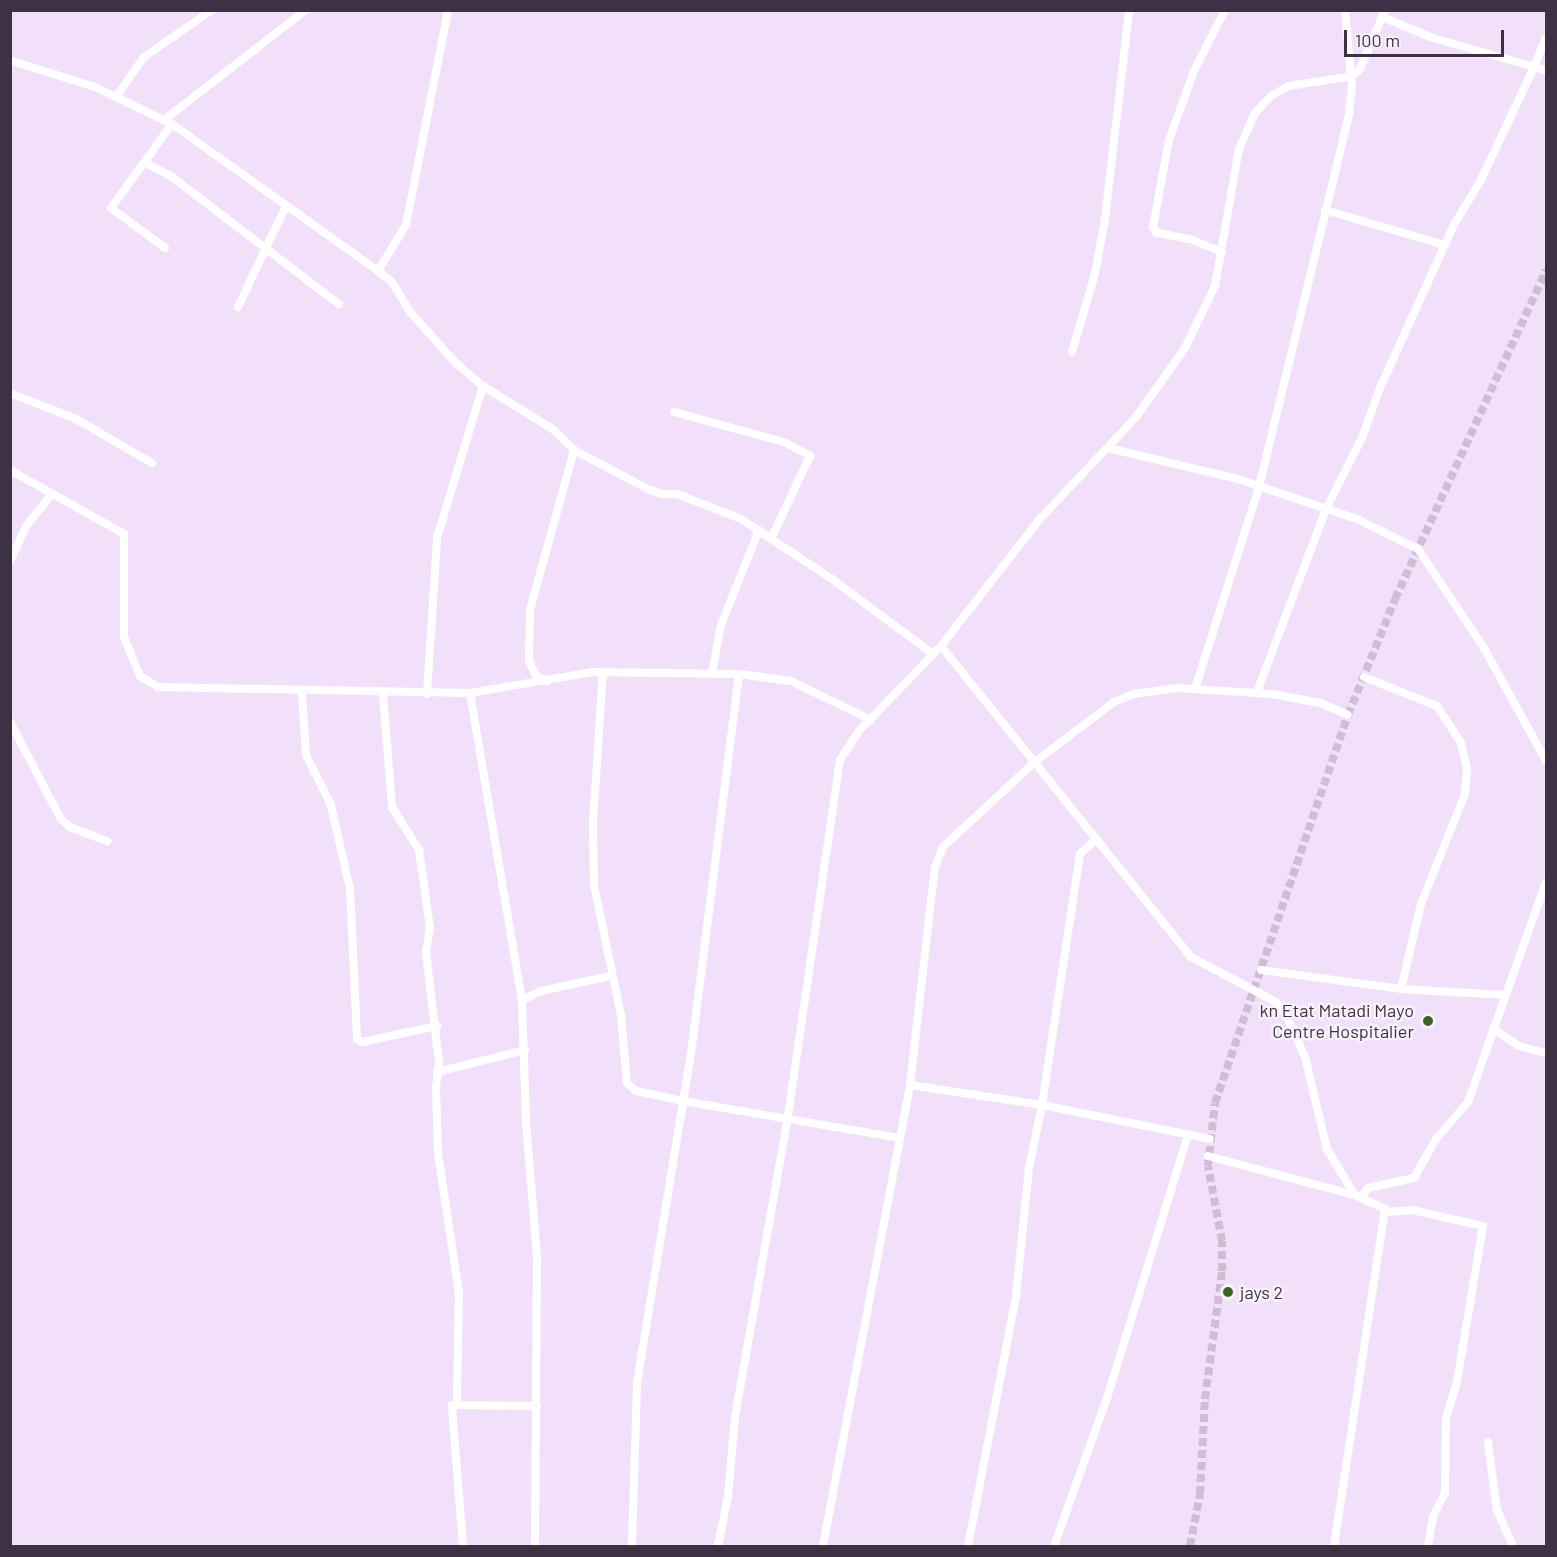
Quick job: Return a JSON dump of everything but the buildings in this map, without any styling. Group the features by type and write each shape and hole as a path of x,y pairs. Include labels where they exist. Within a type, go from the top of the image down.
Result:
{"street":[{"path":"116,97 144,57 212,10"},
{"path":"165,248 111,208 146,162 168,122 306,10"},
{"path":"378,271 406,225 448,10"},
{"path":"1071,352 1095,274 1101,241 1129,10"},
{"path":"1222,252 1189,239 1157,233 1154,227 1168,140 1194,71 1225,10"},
{"path":"1195,689 1259,487 1349,114 1352,76 1345,10"},
{"path":"718,1546 728,1496 735,1417 788,1116 836,774 844,751 940,646 1040,519 1108,448 1156,392 1185,348 1204,314 1222,252 1239,150 1255,113 1270,96 1289,86 1352,76 1366,58 1383,14 1433,38 1546,71"},
{"path":"1257,692 1326,509 1362,438 1380,388 1444,245 1480,182 1546,38"},
{"path":"12,61 116,97 168,122 285,208 392,282 410,312 455,362 483,386 554,430 574,450 648,489 677,494 759,530 933,654"},
{"path":"146,162 172,177 204,204 267,248 339,304"},
{"path":"238,308 285,208"},
{"path":"1325,210 1444,245"},
{"path":"427,694 437,538 483,386"},
{"path":"10,393 76,419 152,463"},
{"path":"674,412 784,442 810,456 771,539"},
{"path":"1108,448 1196,467 1259,487 1383,529 1418,549 1484,648 1546,761"},
{"path":"547,681 536,676 529,661 530,610 574,450"},
{"path":"10,470 125,536 124,637 141,676 158,687 171,690 427,694 470,693 603,672 739,674 791,681 871,720"},
{"path":"10,561 27,525 51,495"},
{"path":"712,673 721,625 759,530"},
{"path":"940,646 1036,761 1094,842 1191,957 1276,1002 1286,1015 1305,1057 1327,1149 1358,1196"},
{"path":"603,672 593,857 597,910 621,1015 627,1083 636,1091 683,1101 788,1116 899,1138"},
{"path":"633,1546 637,1383 683,1101 739,674"},
{"path":"1364,677 1437,706 1461,743 1467,770 1466,794 1421,904 1401,989"},
{"path":"823,1546 910,1085 938,856 951,835 1036,761 1114,702 1155,690 1257,692 1295,697 1348,715"},
{"path":"302,693 306,755 331,805 350,889 357,1039 362,1042 437,1026"},
{"path":"470,693 522,1000 526,1120 537,1258 535,1546"},
{"path":"383,694 392,807 399,823 415,840 421,861 430,927 426,952 437,1026 438,1153 459,1294 457,1403 452,1408 463,1546"},
{"path":"10,722 61,819 70,827 107,841"},
{"path":"968,1546 1016,1296 1029,1168 1042,1105 1079,861 1086,847 1094,842"},
{"path":"1358,1196 1368,1188 1414,1178 1436,1139 1468,1101 1546,882"},
{"path":"1261,970 1401,989 1505,995"},
{"path":"522,1000 541,991 611,976"},
{"path":"1493,1029 1519,1046 1546,1053"},
{"path":"437,1072 525,1050"},
{"path":"910,1085 1042,1105 1210,1139"},
{"path":"1054,1546 1108,1395 1188,1135"},
{"path":"1208,1155 1358,1196 1384,1206 1386,1212 1334,1546"},
{"path":"1386,1212 1412,1210 1483,1227 1457,1382 1446,1417 1444,1493 1433,1517 1428,1546"},
{"path":"457,1403 537,1406"},
{"path":"1488,1442 1497,1510 1513,1546"}],"tunnel":[{"path":"1190,1546 1200,1494 1205,1399 1222,1271 1222,1241 1208,1166 1215,1103 1348,715 1395,599 1546,270"}],"place":[{"name":"kn Etat Matadi Mayo Centre Hospitalier","path":"1428,1021"},
{"name":"jays 2","path":"1228,1292"}]}
